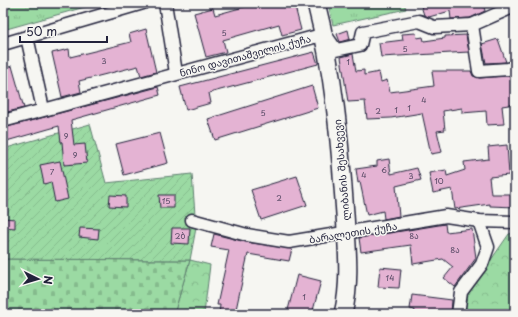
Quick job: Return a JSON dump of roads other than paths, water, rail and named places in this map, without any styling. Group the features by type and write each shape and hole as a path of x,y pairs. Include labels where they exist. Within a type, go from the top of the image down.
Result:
{"street":[{"path":"3,44 143,3"},
{"path":"165,3 176,73"},
{"name":"ლიბანის შესახვევი","path":"316,3 324,34 340,136 346,234 347,297 343,314"},
{"name":"ნინო დავითაშვილის ქუჩა","path":"3,121 324,34 336,50 360,45 363,32 410,23 424,22 434,27 472,25 515,6"},
{"path":"472,25 479,71 508,69 515,66"},
{"path":"27,37 43,109"},
{"name":"ბარალეთის ქუჩა","path":"192,220 247,235 289,242 346,234 446,216 479,221 513,223"},
{"path":"458,314 461,292 482,264 488,247 479,221"}]}
